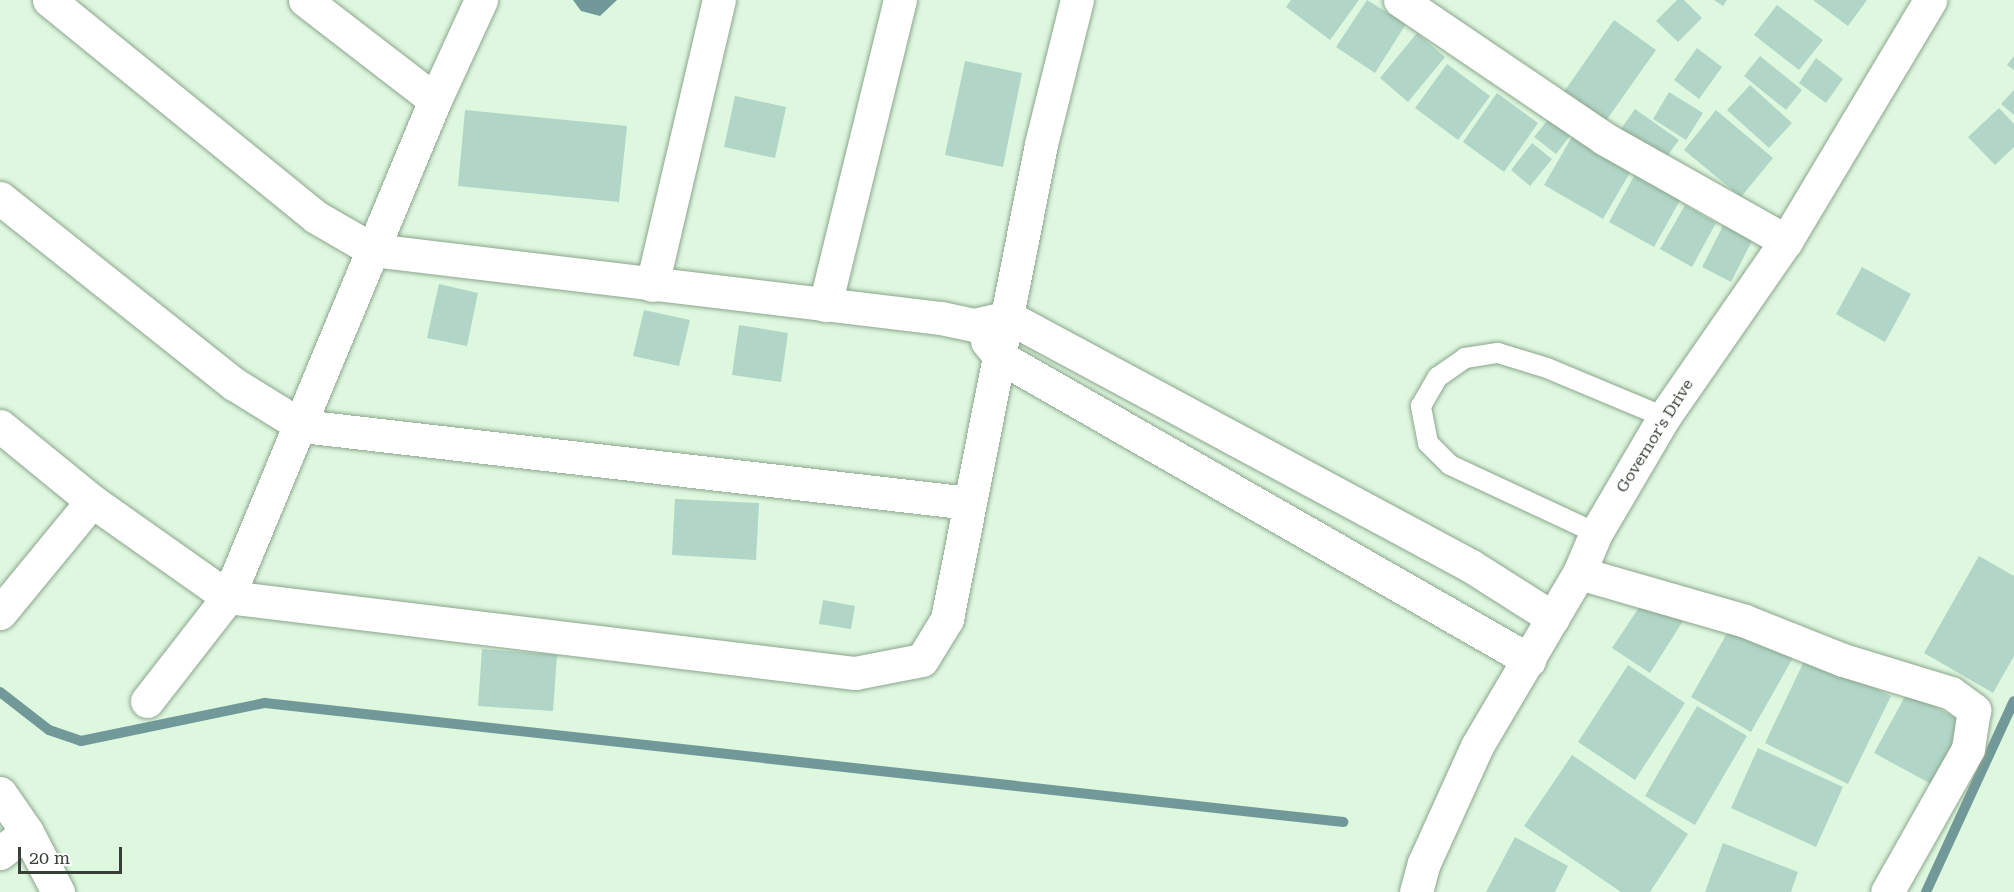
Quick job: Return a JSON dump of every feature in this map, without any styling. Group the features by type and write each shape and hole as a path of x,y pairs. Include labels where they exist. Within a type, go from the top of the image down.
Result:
{"street":[{"path":"49,0 316,217 373,250 974,325 1008,317 1471,566 1553,618"},
{"path":"305,0 435,100"},
{"path":"147,701 228,597 302,426 435,100 482,0"},
{"path":"652,285 719,0"},
{"path":"825,305 900,0"},
{"path":"0,426 92,501 228,597 855,672 922,660 947,619 1041,144 1077,0"},
{"path":"1400,0 1605,139 1786,241"},
{"name":"Governor's Drive","path":"1416,892 1424,863 1477,746 1579,573 1596,533 1664,417 1786,241 1930,0"},
{"path":"0,198 234,384 302,426 970,503"},
{"path":"974,325 1000,357 1529,660"},
{"path":"0,613 92,501"},
{"path":"1579,573 1744,621 1843,660 1951,693 1974,710 1968,749 1887,892"},
{"path":"0,793 27,832 58,892"},
{"path":"0,853 27,832"}],"lane":[{"path":"1596,533 1450,465 1428,442 1421,405 1438,377 1464,358 1498,353 1547,368 1664,417"}],"water":[{"path":"573,0 617,0 600,16 581,11"}],"building":[{"path":"1291,0 1359,0 1330,40 1286,7"},
{"path":"1367,0 1406,24 1375,73 1336,47"},
{"path":"1677,0 1684,0 1702,18 1678,42 1656,21"},
{"path":"1714,0 1727,0 1723,6"},
{"path":"1813,0 1867,0 1848,26"},
{"path":"1777,5 1823,40 1799,70 1754,35"},
{"path":"1614,20 1656,50 1603,125 1561,96"},
{"path":"1417,33 1445,57 1408,102 1380,78"},
{"path":"1697,48 1722,67 1699,99 1674,80"},
{"path":"1760,56 1802,90 1786,110 1744,76"},
{"path":"2014,56 2014,70 2007,65"},
{"path":"1816,58 1843,79 1826,103 1799,83"},
{"path":"965,61 1022,73 1003,167 945,155"},
{"path":"1447,64 1490,96 1458,140 1415,108"},
{"path":"1750,85 1792,123 1769,148 1727,110"},
{"path":"2014,90 2014,115 2001,104"},
{"path":"1669,92 1703,113 1686,140 1653,119"},
{"path":"1497,93 1538,123 1504,172 1463,142"},
{"path":"735,96 786,107 775,158 724,147"},
{"path":"1999,108 2014,124 2014,147 1995,165 1968,137"},
{"path":"1635,109 1679,140 1662,163 1618,133"},
{"path":"465,110 627,126 619,202 458,186"},
{"path":"1716,110 1773,158 1741,197 1684,150"},
{"path":"1551,116 1573,132 1556,154 1534,137"},
{"path":"1573,135 1632,169 1603,219 1544,185"},
{"path":"1532,143 1552,159 1530,186 1511,170"},
{"path":"1638,169 1683,195 1654,247 1609,222"},
{"path":"1685,205 1716,223 1692,267 1660,249"},
{"path":"1726,220 1755,235 1731,282 1702,267"},
{"path":"1862,267 1911,294 1885,342 1836,314"},
{"path":"439,284 478,293 467,346 427,338"},
{"path":"644,310 690,320 679,366 633,356"},
{"path":"739,325 788,333 781,382 732,375"},
{"path":"675,499 759,503 756,560 672,555"},
{"path":"1979,556 2014,576 2014,656 1993,693 1924,653"},
{"path":"1646,597 1683,621 1650,673 1612,648"},
{"path":"823,600 855,606 851,629 819,624"},
{"path":"1734,621 1794,656 1751,732 1691,697"},
{"path":"482,649 557,655 553,711 478,706"},
{"path":"1807,655 1891,696 1848,784 1765,743"},
{"path":"1628,665 1685,703 1635,780 1578,742"},
{"path":"1908,691 1966,724 1933,785 1874,753"},
{"path":"1697,706 1747,736 1695,825 1645,796"},
{"path":"1758,748 1843,787 1816,847 1731,808"},
{"path":"1572,755 1688,834 1650,892 1621,892 1524,826"},
{"path":"1515,837 1568,866 1555,892 1486,892"},
{"path":"1723,843 1798,872 1791,892 1705,892"}],"waterway":[{"path":"0,692 49,730 81,741 265,703 1343,822"},
{"path":"1926,892 2014,701"}]}
